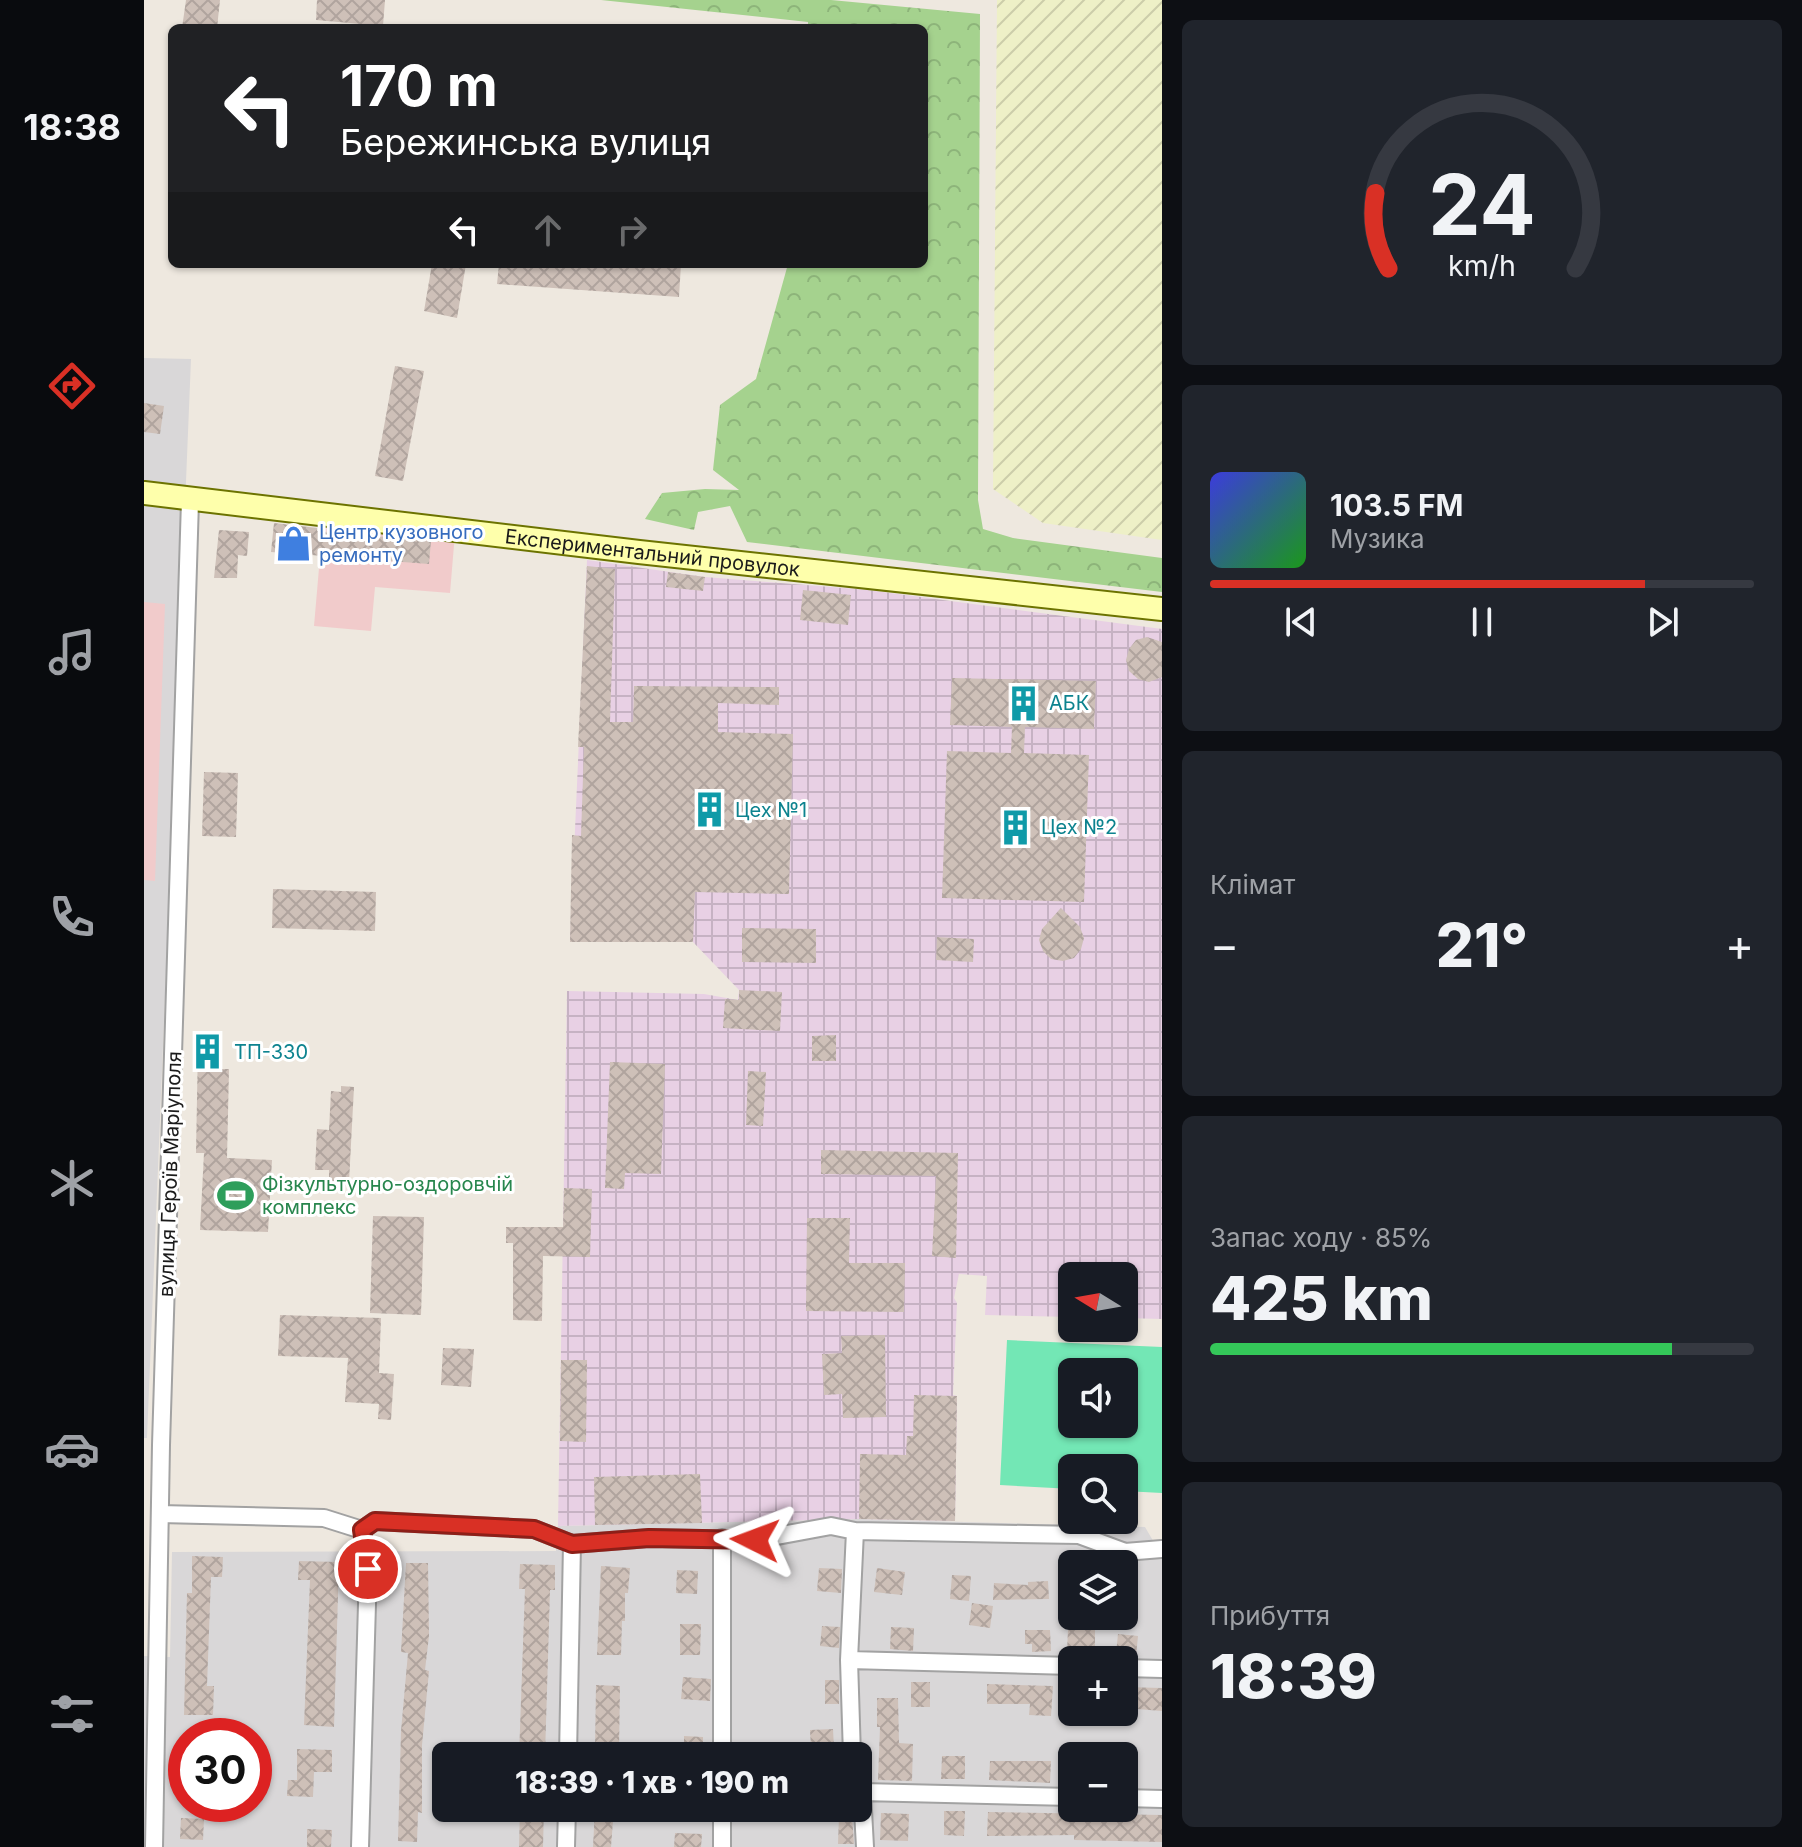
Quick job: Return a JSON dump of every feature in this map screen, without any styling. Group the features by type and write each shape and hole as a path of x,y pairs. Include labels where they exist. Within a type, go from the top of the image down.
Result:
{"street":[{"name":"Експериментальний провулок","path":"144,493 190,501 1162,609"},
{"name":"вулиця Героїв Маріуполя","path":"154,1847 160,1514 190,501"},
{"path":"160,1514 324,1518 362,1530"},
{"path":"362,1530 375,1521 452,1522 534,1529 572,1544 649,1538 755,1540 831,1526 855,1531 1079,1535 1125,1552 1162,1549"},
{"path":"360,1847 368,1569 362,1530"},
{"path":"852,1742 849,1660 855,1531"},
{"path":"722,1538 722,1742"},
{"path":"568,1742 572,1544"},
{"path":"849,1660 1058,1666"},
{"path":"1138,1668 1162,1669"},
{"path":"872,1789 1058,1796"},
{"path":"1138,1798 1162,1799"},
{"path":"566,1847 567,1822"},
{"path":"722,1822 722,1847"},
{"path":"863,1822 865,1847"}],"shaded area":[{"path":"144,358 191,359 147,1438 144,1438"},
{"path":"323,522 455,533 450,593 375,587 371,631 314,626"},
{"path":"587,560 705,577 868,590 1162,629 1162,1319 1138,1318 1138,1262 1058,1262 1058,1317 985,1315 987,1276 959,1274 954,1298 957,1303 953,1395 957,1396 955,1521 859,1519 558,1526 567,991 704,994 738,1000 739,990 693,942 570,942"},
{"path":"144,602 165,604 155,881 144,880"},
{"path":"859,1519 1058,1525 1058,1534 1138,1534 1138,1527 1145,1527 1162,1556 1162,1847 144,1847 144,1656 170,1657 172,1552 556,1551 558,1526"}],"green space":[{"path":"601,0 831,0 980,14 978,500 983,529 1013,538 1162,558 1162,592 747,542 730,506 698,512 694,530 645,519 662,493 739,490 713,470 720,405 756,379 787,268 928,268 928,24 808,24"},
{"path":"997,0 1162,0 1162,540 1043,523 993,489"},
{"path":"1007,1340 1162,1347 1162,1493 1138,1492 1138,1454 1058,1454 1058,1488 1000,1485"}],"building":[{"path":"186,0 220,0 217,24 183,24"},
{"path":"317,0 385,0 383,24 316,20"},
{"path":"431,268 465,268 457,318 424,311"},
{"path":"499,268 681,268 679,297 497,284"},
{"path":"395,366 424,371 403,481 375,476"},
{"path":"144,403 164,406 160,434 144,432"},
{"path":"274,523 317,528 317,531 431,541 429,564 271,552"},
{"path":"219,530 249,532 247,556 238,555 237,578 214,578"},
{"path":"587,566 615,569 610,722 633,722 634,686 779,687 779,705 718,703 718,732 793,734 789,894 695,892 693,942 570,942 572,835 581,836 584,747 578,747"},
{"path":"668,572 705,577 703,591 666,587"},
{"path":"803,590 851,595 848,625 800,620"},
{"path":"1147,637 1162,642 1162,677 1149,682 1138,679 1129,671 1126,660 1136,640"},
{"name":"Цех №2","path":"952,678 1096,681 1094,729 1025,727 1024,753 1089,755 1084,902 942,898 947,751 1011,753 1012,727 950,725"},
{"path":"204,772 238,773 236,837 202,836"},
{"path":"273,889 376,892 375,931 272,928"},
{"path":"1061,908 1080,927 1084,938 1074,958 1063,961 1051,959 1043,951 1039,940 1042,929"},
{"path":"742,928 816,929 816,963 742,962"},
{"path":"937,937 974,939 973,962 936,960"},
{"path":"739,990 782,992 780,1031 723,1028 725,999 739,1000"},
{"path":"836,1035 836,1061 812,1061 812,1036"},
{"name":"Фізкультурно-оздоровчій комплекс","path":"198,1044 219,1045 217,1069 229,1069 227,1158 272,1160 268,1232 200,1230 204,1153 196,1153"},
{"path":"610,1062 665,1064 661,1174 625,1173 624,1189 605,1188"},
{"path":"748,1071 766,1072 763,1126 746,1125"},
{"path":"341,1086 354,1087 349,1182 329,1181 329,1170 315,1170 317,1129 329,1130 331,1091 341,1092"},
{"path":"821,1150 958,1153 956,1258 932,1256 936,1176 821,1174"},
{"path":"564,1188 592,1189 590,1257 543,1256 542,1321 513,1320 513,1243 506,1243 506,1227 563,1227"},
{"path":"373,1216 424,1217 421,1315 370,1313"},
{"path":"807,1218 850,1218 849,1263 905,1263 904,1312 806,1311"},
{"path":"280,1315 381,1318 379,1373 394,1374 391,1420 378,1419 379,1404 345,1402 348,1358 278,1356"},
{"path":"885,1335 886,1417 843,1418 842,1394 824,1395 822,1354 842,1353 841,1336"},
{"path":"443,1348 474,1349 471,1387 441,1385"},
{"path":"561,1360 587,1360 586,1442 560,1441"},
{"path":"914,1395 957,1396 955,1521 859,1519 860,1454 906,1455 907,1436 913,1436"},
{"path":"700,1474 702,1523 595,1525 594,1477"},
{"path":"192,1556 223,1557 222,1577 211,1577 207,1686 214,1686 213,1715 184,1715 187,1593 192,1593"},
{"path":"299,1561 339,1562 334,1727 304,1725 310,1580 298,1580"},
{"path":"406,1563 428,1563 429,1636 425,1670 429,1671 422,1745 422,1813 418,1812 417,1842 398,1841 401,1731 408,1653 401,1652"},
{"path":"520,1564 555,1565 555,1590 550,1590 545,1742 520,1742 525,1589 519,1589"},
{"path":"601,1566 630,1568 628,1593 625,1593 625,1621 622,1621 621,1655 597,1655"},
{"path":"819,1568 842,1569 841,1593 817,1591"},
{"path":"877,1568 905,1572 902,1595 874,1592"},
{"path":"677,1570 698,1571 697,1594 676,1593"},
{"path":"952,1575 971,1576 969,1601 950,1599"},
{"path":"1048,1581 1049,1599 993,1600 994,1583 1028,1585 1028,1582"},
{"path":"972,1603 993,1606 990,1628 969,1625"},
{"path":"680,1624 701,1624 700,1655 680,1655"},
{"path":"822,1626 840,1627 839,1648 820,1646"},
{"path":"891,1627 914,1628 913,1651 890,1649"},
{"path":"1025,1630 1050,1630 1051,1651 1032,1652 1032,1644 1025,1644"},
{"path":"1068,1630 1095,1630 1095,1646 1067,1646"},
{"path":"1118,1634 1138,1636 1137,1646 1117,1646"},
{"path":"683,1677 711,1679 710,1701 681,1699"},
{"path":"825,1680 839,1680 839,1704 825,1704"},
{"path":"911,1682 930,1682 930,1707 911,1707"},
{"path":"987,1684 1053,1686 1051,1716 1029,1715 1030,1704 987,1704"},
{"path":"596,1685 620,1686 619,1742 595,1742"},
{"path":"1138,1687 1162,1688 1162,1711 1138,1709"},
{"path":"877,1698 898,1698 899,1743 913,1744 912,1781 878,1780 880,1727 877,1727"},
{"path":"833,1729 834,1742 811,1742 810,1730"},
{"path":"684,1736 703,1737 703,1742 684,1742"},
{"path":"297,1749 332,1750 332,1772 314,1772 313,1797 287,1796 288,1780 297,1780"},
{"path":"942,1756 965,1756 965,1779 941,1779"},
{"path":"990,1761 1051,1761 1050,1783 989,1780"},
{"path":"944,1811 965,1811 964,1836 944,1835"},
{"path":"988,1812 1058,1813 1058,1822 1138,1822 1138,1815 1162,1815 1162,1842 1074,1840 1074,1835 987,1836"},
{"path":"881,1813 909,1814 908,1841 880,1840"},
{"path":"181,1822 204,1822 203,1840 180,1839"},
{"path":"520,1822 544,1822 543,1847 519,1847"},
{"path":"594,1822 613,1822 611,1847 593,1847"},
{"path":"839,1822 852,1822 854,1844 838,1844"},
{"path":"307,1829 332,1830 331,1847 307,1847"},
{"path":"675,1833 702,1834 701,1847 674,1847"}],"place":[{"name":"Центр кузовного ремонту","path":"293,543"},
{"name":"АБК","path":"1023,703"},
{"name":"Цех №1","path":"709,810"},
{"name":"Цех №2","path":"1015,827"},
{"name":"ТП-330","path":"208,1052"},
{"name":"Фізкультурно-оздоровчій комплекс","path":"236,1195"}],"route":[{"path":"368,1569 362,1530 375,1521 534,1529 572,1544 649,1538 755,1540"}]}
